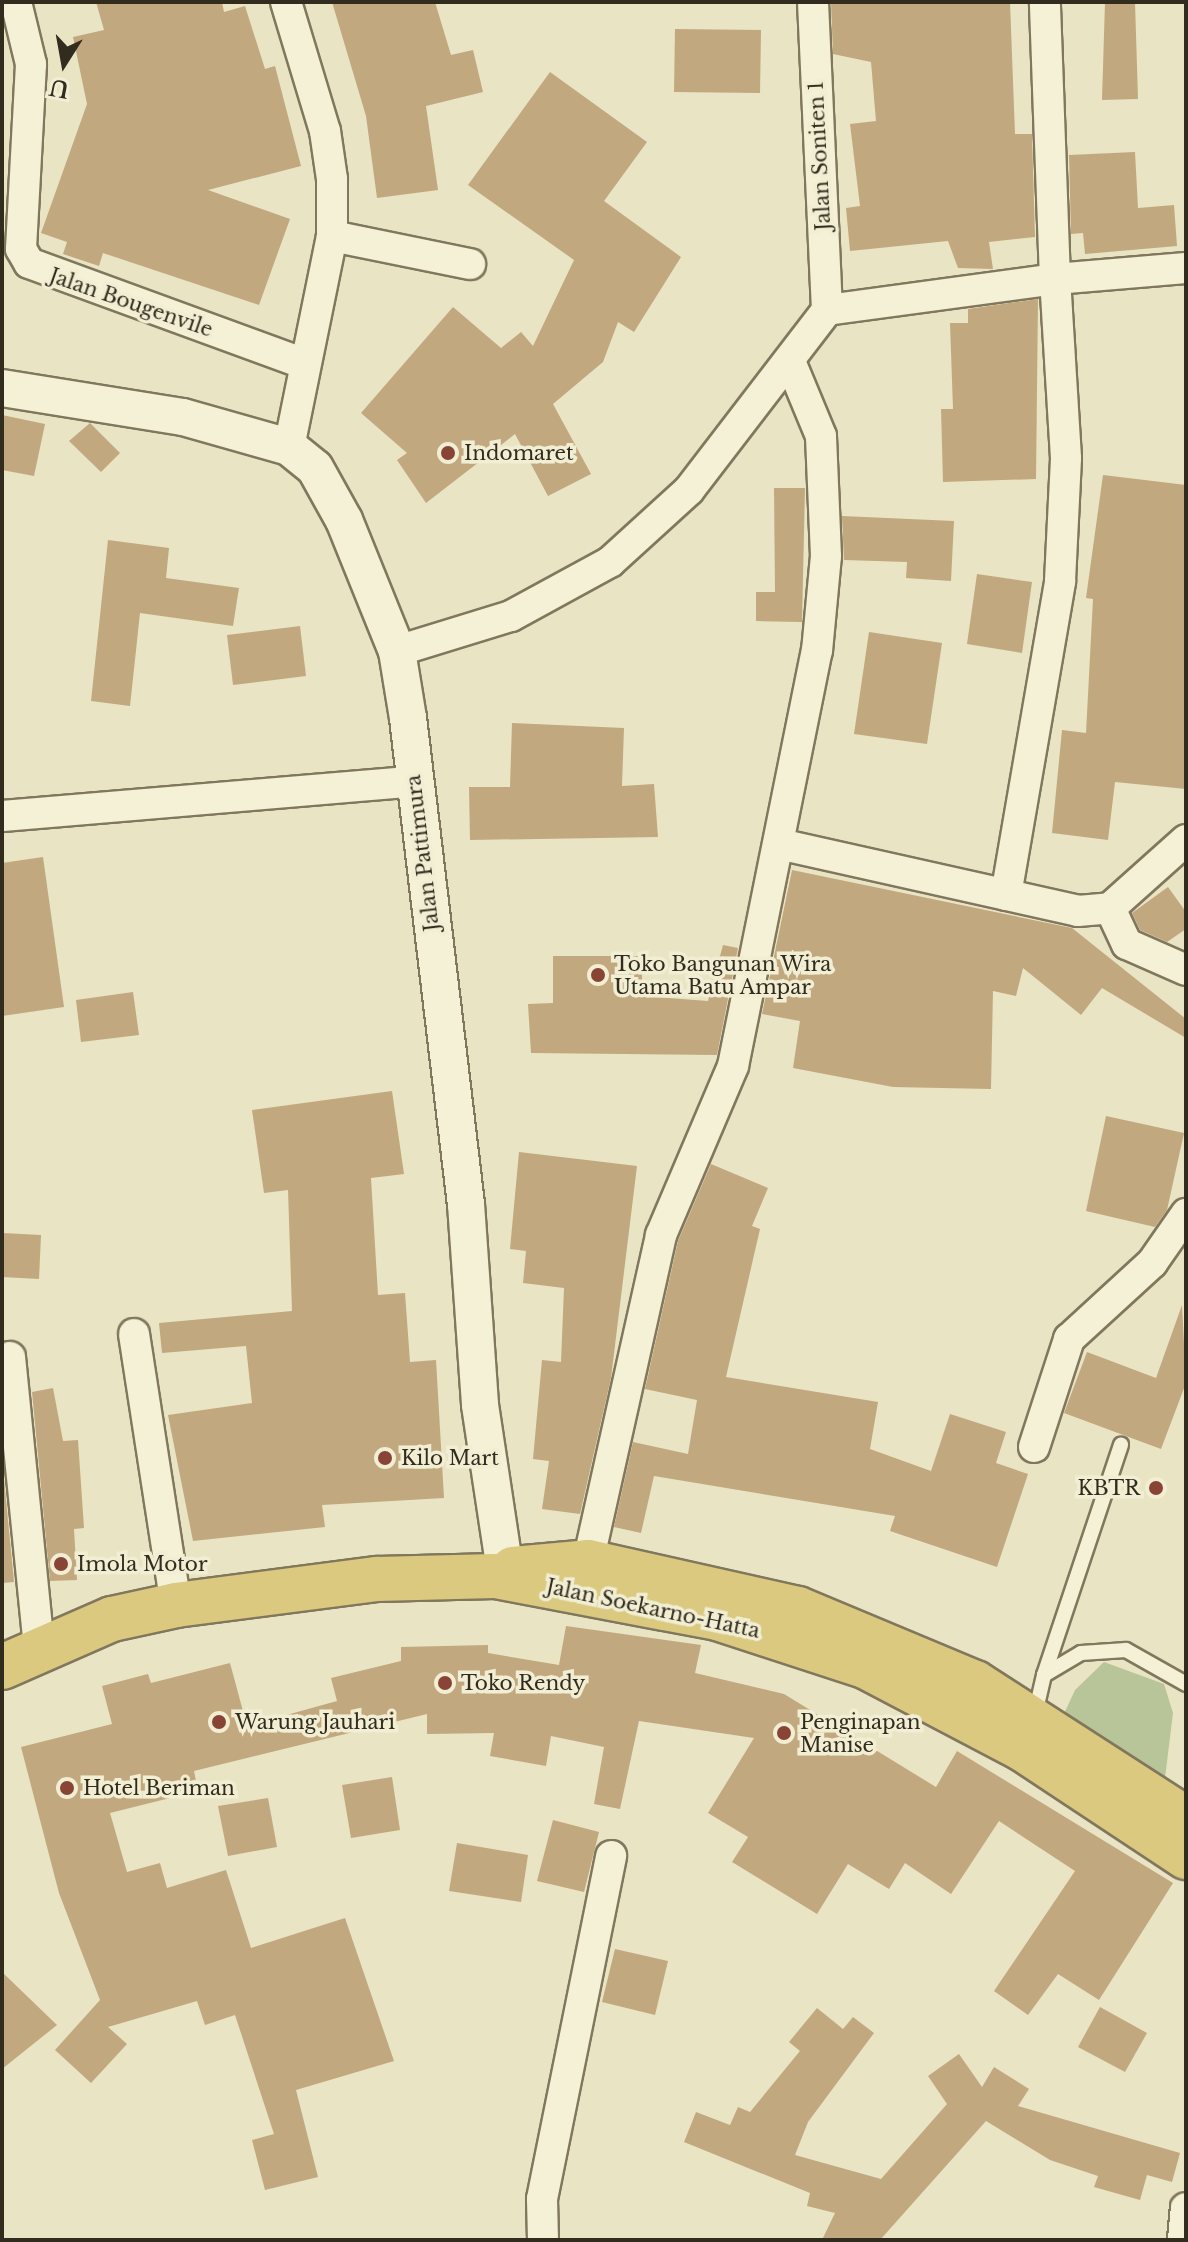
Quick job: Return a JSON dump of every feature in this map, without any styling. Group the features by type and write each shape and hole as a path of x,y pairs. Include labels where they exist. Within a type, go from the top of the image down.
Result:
{"highway":[{"name":"Jalan Soekarno-Hatta","path":"20,1658 112,1619 176,1605 377,1579 502,1575 588,1562 798,1609 975,1683 1028,1736"},
{"name":"Jalan Soekarno-Hatta","path":"502,1575 717,1618 806,1645 1028,1736 1185,1821"}],"street":[{"name":"Jalan Bougenvile","path":"16,2 31,64 21,249 29,263 305,364"},
{"path":"286,2 325,131 332,236 289,447"},
{"name":"Jalan Soniten 1","path":"813,2 827,310"},
{"path":"1006,895 1060,581 1066,458 1055,279 1045,2"},
{"path":"332,236 470,264"},
{"path":"397,651 511,616 610,562 689,490 827,310 1055,279 1186,268"},
{"path":"588,1562 661,1235 733,1066 817,651 826,556 821,436 790,361"},
{"name":"Jalan Pattimura","path":"2,388 183,417 289,447 315,468 344,520 397,651 466,1204 480,1405 502,1575"},
{"path":"2,816 415,781"},
{"path":"779,844 1078,911 1110,908 1186,840"},
{"path":"1110,908 1127,944 1186,970"},
{"path":"1034,1447 1069,1339 1152,1263 1186,1214"},
{"path":"134,1334 176,1605"},
{"path":"10,1357 20,1658"},
{"path":"543,2240 542,2199 611,1856"},
{"path":"1183,2240 1186,2208"}],"lane":[{"path":"1028,1736 1044,1675 1121,1445"},
{"path":"1044,1675 1081,1653 1104,1649 1147,1659 1186,1684"}],"green space":[{"path":"1104,1662 1164,1684 1173,1713 1165,1778 1063,1716 1075,1690"}],"building":[{"path":"96,2 222,2 224,12 245,6 265,69 275,66 301,166 208,190 290,219 259,305 103,253 99,266 63,254 67,242 41,233 87,104 73,37 104,30"},
{"path":"332,2 435,2 451,55 473,50 483,92 426,106 438,190 377,198 366,116"},
{"path":"831,2 1010,2 1015,134 1032,134 1035,237 989,242 993,269 958,268 948,241 850,251 846,208 860,206 850,124 876,121 871,62 833,54"},
{"path":"1105,2 1135,2 1138,99 1102,100"},
{"path":"675,29 761,30 760,93 674,92"},
{"path":"550,72 647,142 604,201 681,257 634,332 618,322 603,362 553,404 591,474 548,496 515,434 426,503 397,460 407,453 361,413 453,307 501,348 521,332 533,346 574,260 468,185"},
{"path":"1135,152 1138,208 1174,205 1177,246 1085,254 1083,233 1071,234 1069,155"},
{"path":"1038,299 1036,479 943,482 941,409 953,409 950,323 968,323 968,309"},
{"path":"2,415 45,424 34,476 2,470"},
{"path":"90,423 120,453 101,472 69,441"},
{"path":"1103,475 1186,485 1186,789 1115,782 1108,840 1052,833 1062,730 1086,733 1093,599 1086,598"},
{"path":"774,488 805,488 802,622 756,621 756,592 775,592"},
{"path":"842,516 954,521 951,581 906,578 907,562 844,560"},
{"path":"108,540 169,548 166,578 239,588 233,626 140,613 130,706 91,701"},
{"path":"977,574 1032,582 1022,653 967,644"},
{"path":"300,626 306,676 233,685 227,635"},
{"path":"869,632 942,643 927,744 854,734"},
{"path":"512,723 624,728 622,786 654,784 658,837 470,840 469,787 510,787"},
{"path":"43,857 64,1007 2,1016 2,863"},
{"path":"792,870 1072,928 1186,1019 1186,1038 1102,988 1081,1015 1023,968 1016,996 993,991 991,1089 893,1087 793,1068 800,1021 762,1014"},
{"path":"1168,887 1186,912 1186,929 1167,942 1140,930 1132,913"},
{"path":"723,945 738,948 717,1055 531,1053 528,1004 553,1003 553,956 642,956 642,996 708,1001"},
{"path":"133,992 139,1035 81,1042 76,1000"},
{"path":"392,1091 404,1174 371,1178 378,1295 405,1293 410,1362 436,1360 444,1498 322,1505 325,1527 193,1541 168,1415 252,1403 246,1346 162,1353 159,1323 292,1311 288,1190 264,1193 252,1110"},
{"path":"1106,1116 1184,1133 1167,1210 1155,1227 1086,1211"},
{"path":"519,1152 637,1166 611,1378 580,1514 542,1509 549,1461 533,1459 542,1360 561,1362 564,1288 523,1283 526,1251 510,1249"},
{"path":"711,1164 768,1188 752,1226 760,1229 726,1377 878,1402 870,1449 931,1471 950,1414 1006,1432 996,1463 1028,1474 997,1567 890,1531 895,1516 654,1476 641,1533 614,1527 633,1442 688,1454 697,1400 645,1389 678,1241"},
{"path":"2,1233 41,1235 39,1279 2,1277"},
{"path":"1182,1305 1186,1383 1161,1449 1064,1413 1087,1352 1156,1378"},
{"path":"53,1388 63,1441 78,1440 84,1528 74,1529 77,1580 50,1581 32,1392"},
{"path":"2,1458 14,1582 2,1583"},
{"path":"566,1626 701,1645 695,1673 784,1694 936,1787 957,1751 1173,1883 1099,2000 1058,1974 1028,2015 994,1991 1075,1871 999,1821 951,1894 905,1863 889,1889 848,1864 817,1914 732,1862 748,1837 708,1813 754,1738 639,1721 620,1809 594,1804 604,1747 551,1736 546,1766 490,1756 494,1733 427,1734 427,1714 194,1771 198,1791 110,1813 127,1872 160,1863 167,1888 226,1870 251,1948 345,1918 394,2061 296,2090 318,2177 265,2190 252,2140 274,2134 235,2015 205,2025 197,2001 108,2027 127,2044 91,2083 55,2050 100,2000 59,1893 21,1747 112,1724 102,1686 148,1674 151,1683 230,1663 247,1726 337,1701 331,1678 401,1661 401,1647 488,1645 488,1653 559,1665"},
{"path":"392,1777 400,1830 351,1838 342,1785"},
{"path":"268,1798 277,1847 228,1856 218,1806"},
{"path":"553,1820 599,1832 584,1892 537,1881"},
{"path":"457,1843 528,1855 521,1902 449,1891"},
{"path":"615,1949 668,1961 655,2015 602,2002"},
{"path":"2,1972 57,2025 2,2069"},
{"path":"1100,2007 1147,2033 1125,2072 1078,2047"},
{"path":"817,2008 843,2029 853,2017 874,2033 808,2122 795,2155 881,2179 947,2104 928,2076 959,2054 982,2087 994,2067 1029,2089 1018,2106 1180,2153 1172,2182 1147,2175 1140,2200 1094,2187 1098,2176 1050,2160 986,2121 880,2240 822,2240 835,2213 807,2206 810,2193 684,2142 696,2112 730,2125 738,2107 750,2112 800,2051 789,2042"}],"place":[{"name":"Indomaret","path":"448,453"},
{"name":"Toko Bangunan Wira Utama Batu Ampar","path":"598,975"},
{"name":"Kilo Mart","path":"385,1458"},
{"name":"KBTR","path":"1156,1488"},
{"name":"Imola Motor","path":"61,1564"},
{"name":"Toko Rendy","path":"445,1683"},
{"name":"Warung Jauhari","path":"219,1722"},
{"name":"Penginapan Manise","path":"784,1733"},
{"name":"Hotel Beriman","path":"67,1788"}]}
